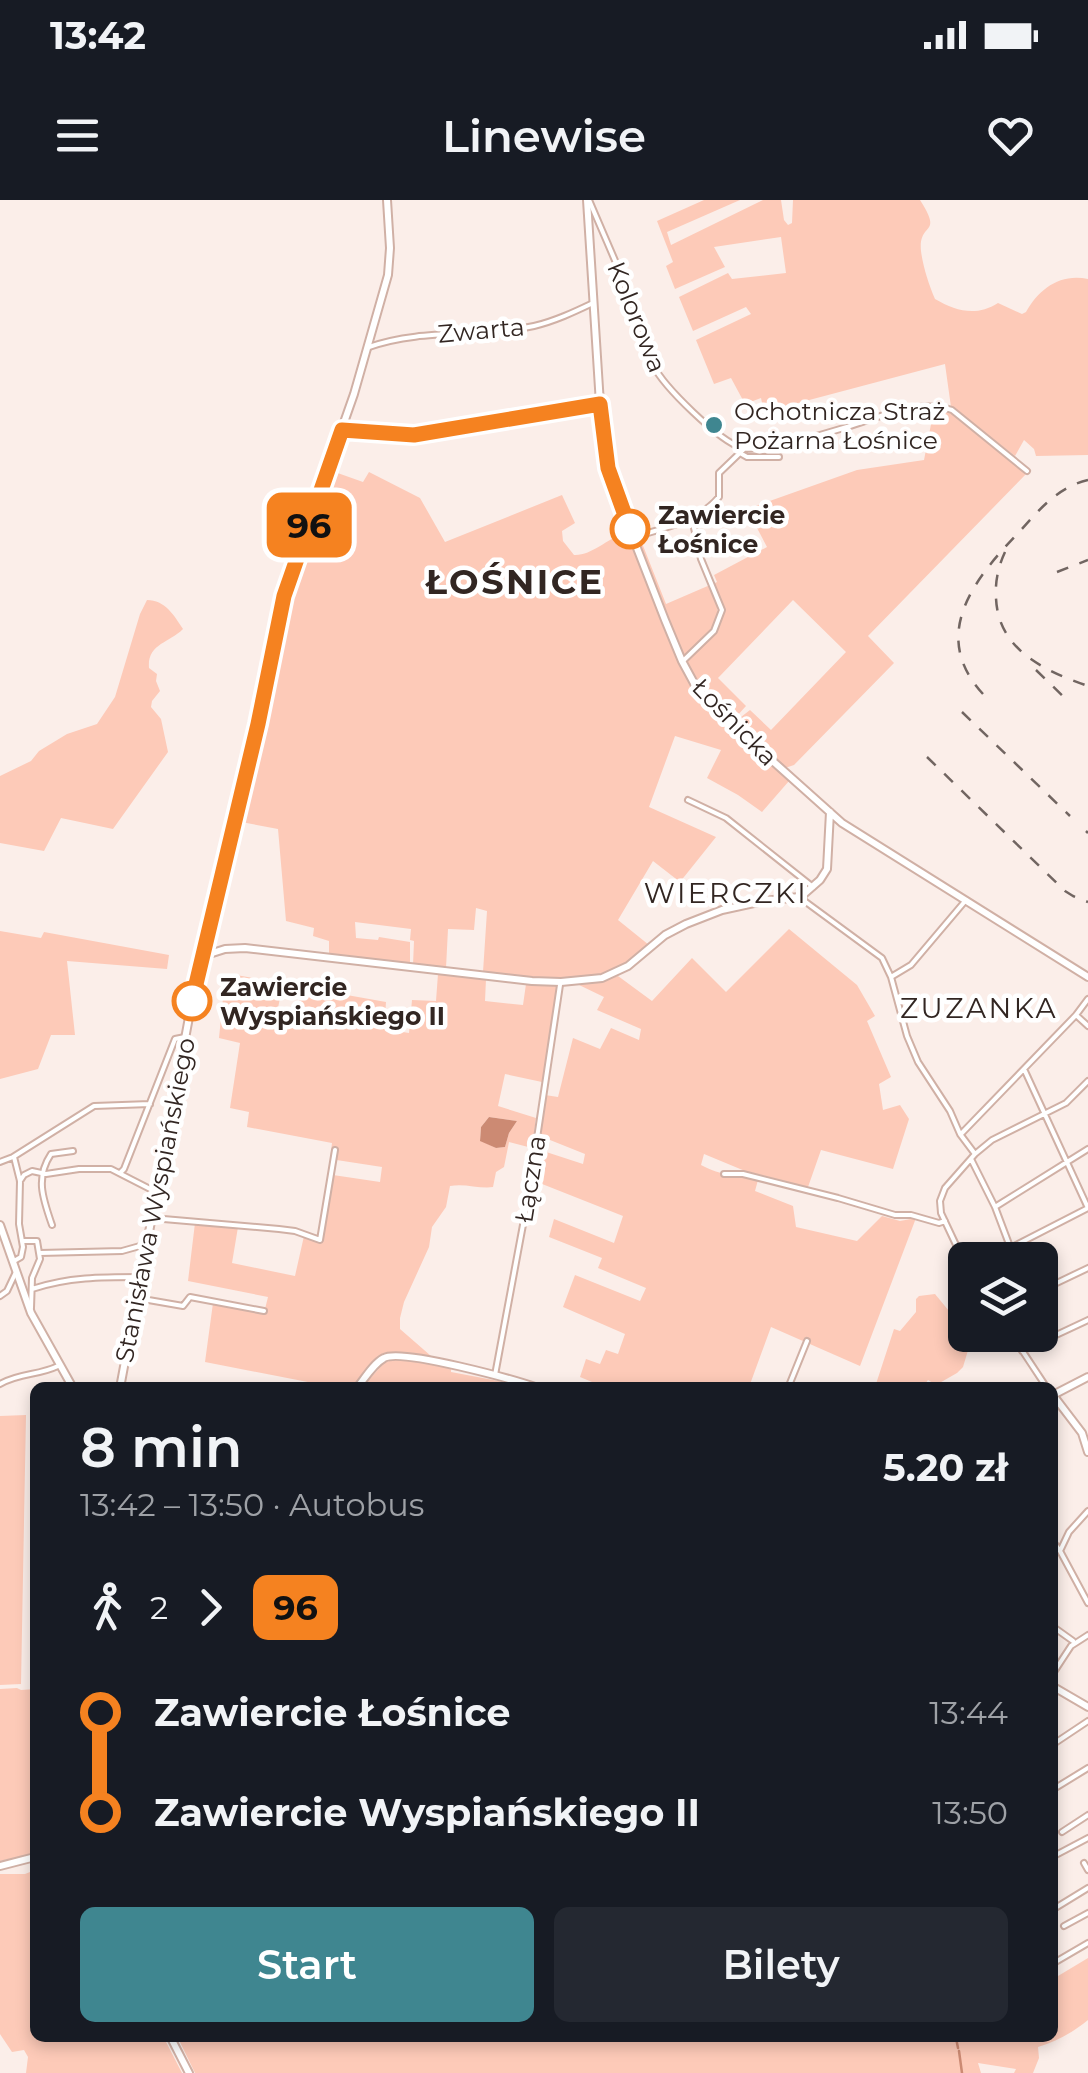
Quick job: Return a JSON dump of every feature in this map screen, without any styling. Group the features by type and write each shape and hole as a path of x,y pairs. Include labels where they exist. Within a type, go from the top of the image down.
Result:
{"street":[{"name":"Stanisława Wyspiańskiego","path":"121,1382 202,957 254,742 284,596 342,430 388,276 387,200"},
{"name":"Łośnicka","path":"588,200 600,404 608,468 682,661 695,685 719,713 856,832 1088,977"},
{"name":"Kolorowa","path":"588,200 624,278 644,331 648,354 660,376 672,392 742,451"},
{"name":"Zwarta","path":"367,348 402,337 532,326 593,303"},
{"path":"342,430 414,435 600,404"},
{"path":"633,538 692,518 718,499 719,472 742,451 840,430 909,408 952,410 1027,471"},
{"path":"742,451 747,456 779,457"},
{"path":"682,661 714,631 722,610 701,559 692,518"},
{"path":"688,800 726,818 813,887"},
{"path":"202,957 245,948 532,981 595,980 628,966 665,935 722,910 799,897 813,887 828,868 830,812"},
{"path":"799,897 877,952 892,977 912,1049 973,1157 1008,1242"},
{"path":"892,977 912,966 966,900"},
{"name":"Łączna","path":"495,1374 561,982"},
{"path":"960,1134 1088,999"},
{"path":"1076,1015 1088,1026"},
{"path":"120,1173 175,1039 186,1038"},
{"path":"1022,1242 1088,1208 1024,1069"},
{"path":"955,1242 940,1207 942,1194 973,1157 1010,1129 1066,1102 1088,1081"},
{"path":"0,1162 97,1105 150,1104"},
{"path":"995,1207 1088,1148"},
{"path":"152,1218 296,1231 320,1240 335,1150"},
{"path":"52,1225 44,1202 41,1173 51,1154 73,1151"},
{"path":"0,1296 7,1290 22,1255 20,1181 14,1157"},
{"path":"20,1181 30,1172 111,1169 157,1192"},
{"path":"724,1174 743,1174 895,1215 945,1222"},
{"path":"0,1225 31,1313 70,1382"},
{"path":"23,1240 36,1241 40,1254 31,1313"},
{"path":"40,1254 122,1251 148,1244"},
{"path":"1058,1282 1088,1268"},
{"path":"32,1289 78,1278 141,1277"},
{"path":"137,1298 183,1306 190,1297 264,1311"},
{"path":"1058,1334 1088,1320"},
{"path":"791,1382 808,1341"},
{"path":"1023,1352 1043,1382"},
{"path":"363,1382 380,1360 390,1355 495,1374 509,1382"},
{"path":"0,1384 18,1375 62,1364"},
{"path":"1058,1392 1088,1377"},
{"path":"1058,1403 1082,1433 1088,1452"},
{"path":"1060,1551 1068,1532 1088,1512"},
{"path":"1058,1548 1088,1604"},
{"path":"1058,1630 1074,1642"},
{"path":"1058,1666 1074,1642 1088,1635"},
{"path":"1058,1692 1088,1707"},
{"path":"1058,1742 1088,1721"},
{"path":"1058,1786 1088,1768"},
{"path":"1062,1832 1088,1815"},
{"path":"1058,1854 1088,1838"},
{"path":"0,1866 30,1858"},
{"path":"1084,1863 1088,1870"},
{"path":"1058,1906 1088,1888"},
{"path":"1064,1926 1088,1912"},
{"path":"1058,1960 1088,1943"},
{"path":"172,2042 189,2073"}],"shaded area":[{"path":"704,200 740,200 667,232 671,245 763,200 781,200 788,225 792,223 793,200 920,200 930,219 921,242 923,263 935,299 943,303 974,311 998,303 1022,314 1051,285 1068,278 1088,279 1088,455 1036,456 1024,440 1015,456 951,407 945,364 764,412 761,398 745,404 731,378 714,384 696,340 751,314 746,307 693,331 679,297 728,273 732,279 786,273 781,237 714,247 725,267 675,289 666,266 673,262 657,221"},
{"path":"934,409 955,415 1022,470 1030,470 868,636 894,663 794,765 785,768 743,730 741,717 750,710 771,730 846,652 793,600 718,678 746,706 730,718 703,692 686,661 718,628 720,610 714,575 767,547 747,509 857,470 924,460"},
{"path":"332,471 363,482 369,472 420,498 445,542 562,495 575,523 562,531 563,541 574,555 587,553 624,533 686,677 711,709 789,781 762,812 707,778 721,750 675,736 649,807 716,837 680,882 653,861 618,920 649,945 631,960 611,970 570,979 483,972 487,911 476,908 474,930 448,929 446,968 413,965 411,929 355,922 356,938 410,942 408,964 329,956 329,941 313,936 314,928 286,921 278,829 236,821 266,708 290,588"},
{"path":"640,538 666,604 710,585 718,610 715,626 684,658 639,543"},
{"path":"147,600 164,605 183,629 155,649 149,660 160,691 151,707 161,719 168,752 113,829 61,818 44,851 0,843 0,776 31,761 39,751 67,734 97,724 115,697"},
{"path":"789,929 857,985 875,1016 867,1021 891,1077 879,1084 883,1110 900,1105 909,1119 893,1169 821,1150 808,1187 745,1171 704,1154 701,1165 758,1180 755,1191 793,1206 796,1227 857,1241 882,1216 900,1221 916,1218 860,1366 771,1327 751,1382 592,1382 580,1377 586,1359 600,1364 606,1350 618,1354 625,1334 563,1307 575,1275 640,1301 646,1288 598,1268 602,1258 549,1237 554,1219 614,1243 623,1216 532,1180 537,1149 583,1164 585,1154 540,1136 545,1095 558,1097 573,1038 600,1049 611,1028 639,1040 641,1029 597,1010 604,997 577,984 618,976 652,1001 692,958 726,992"},
{"path":"0,931 41,938 44,932 169,955 167,969 67,961 75,1035 51,1035 38,1069 0,1079"},
{"path":"438,974 486,979 485,1001 523,1005 526,984 558,985 542,1082 505,1074 498,1106 536,1118 532,1148 509,1142 504,1167 496,1172 493,1187 450,1186 446,1207 432,1227 429,1247 404,1302 400,1329 431,1356 386,1354 359,1382 308,1382 205,1362 213,1303 264,1313 268,1297 188,1281 195,1223 238,1227 232,1263 295,1276 304,1236 322,1243 333,1175 380,1182 382,1167 330,1159 332,1143 247,1127 249,1112 230,1108 240,1043 219,1038 223,998 233,998 236,975 283,983 277,1013 296,1016 302,987 386,1002 384,1029 409,1033 412,1000 436,1001","holes":["489,1117 517,1121 505,1147 496,1148 480,1140 481,1127"]},
{"path":"489,1117 517,1121 505,1147 496,1148 480,1141 481,1127"},
{"path":"935,1294 948,1310 948,1352 968,1352 963,1367 941,1382 877,1382 894,1329 900,1331 916,1312 916,1299"},
{"path":"398,1359 504,1382 367,1382 385,1362"},
{"path":"26,1415 21,1684 0,1685 0,1416"},
{"path":"0,1689 30,1689 30,1854 0,1861"},
{"path":"30,1872 30,2042 166,2042 182,2073 26,2073 28,2057 24,2050 12,2052 0,2034 0,1874"},
{"path":"1088,1958 1088,2020 1058,2039 1058,1976"},
{"path":"180,2042 1050,2042 1038,2047 1039,2058 1033,2073 1014,2073 1016,2069 978,2063 981,2073 195,2073"}],"waterway":[{"path":"957,2042 958,2048"},
{"path":"959,2051 962,2073"}],"railway":[{"path":"983,694 967,672 959,650 964,607 988,567 1035,515 1059,493 1088,480"},
{"path":"1005,552 996,592 1005,632 1027,656 1088,686"},
{"path":"1057,572 1088,560"},
{"path":"1036,670 1068,701"},
{"path":"962,712 1070,816"},
{"path":"927,757 1065,891 1088,902"}],"bus line":[{"name":"96","path":"192,1001 258,724 284,596 342,430 414,435 600,404 608,468 630,529"}],"place":[{"name":"Ochotnicza Straż Pożarna Łośnice","path":"714,425"},
{"name":"Zawiercie Łośnice","path":"630,529"},
{"name":"Zawiercie Wyspiańskiego II","path":"192,1001"}],"district":[{"name":"ŁOŚNICE","path":"515,582"},
{"name":"WIERCZKI","path":"726,893"},
{"name":"ZUZANKA","path":"979,1008"}]}
